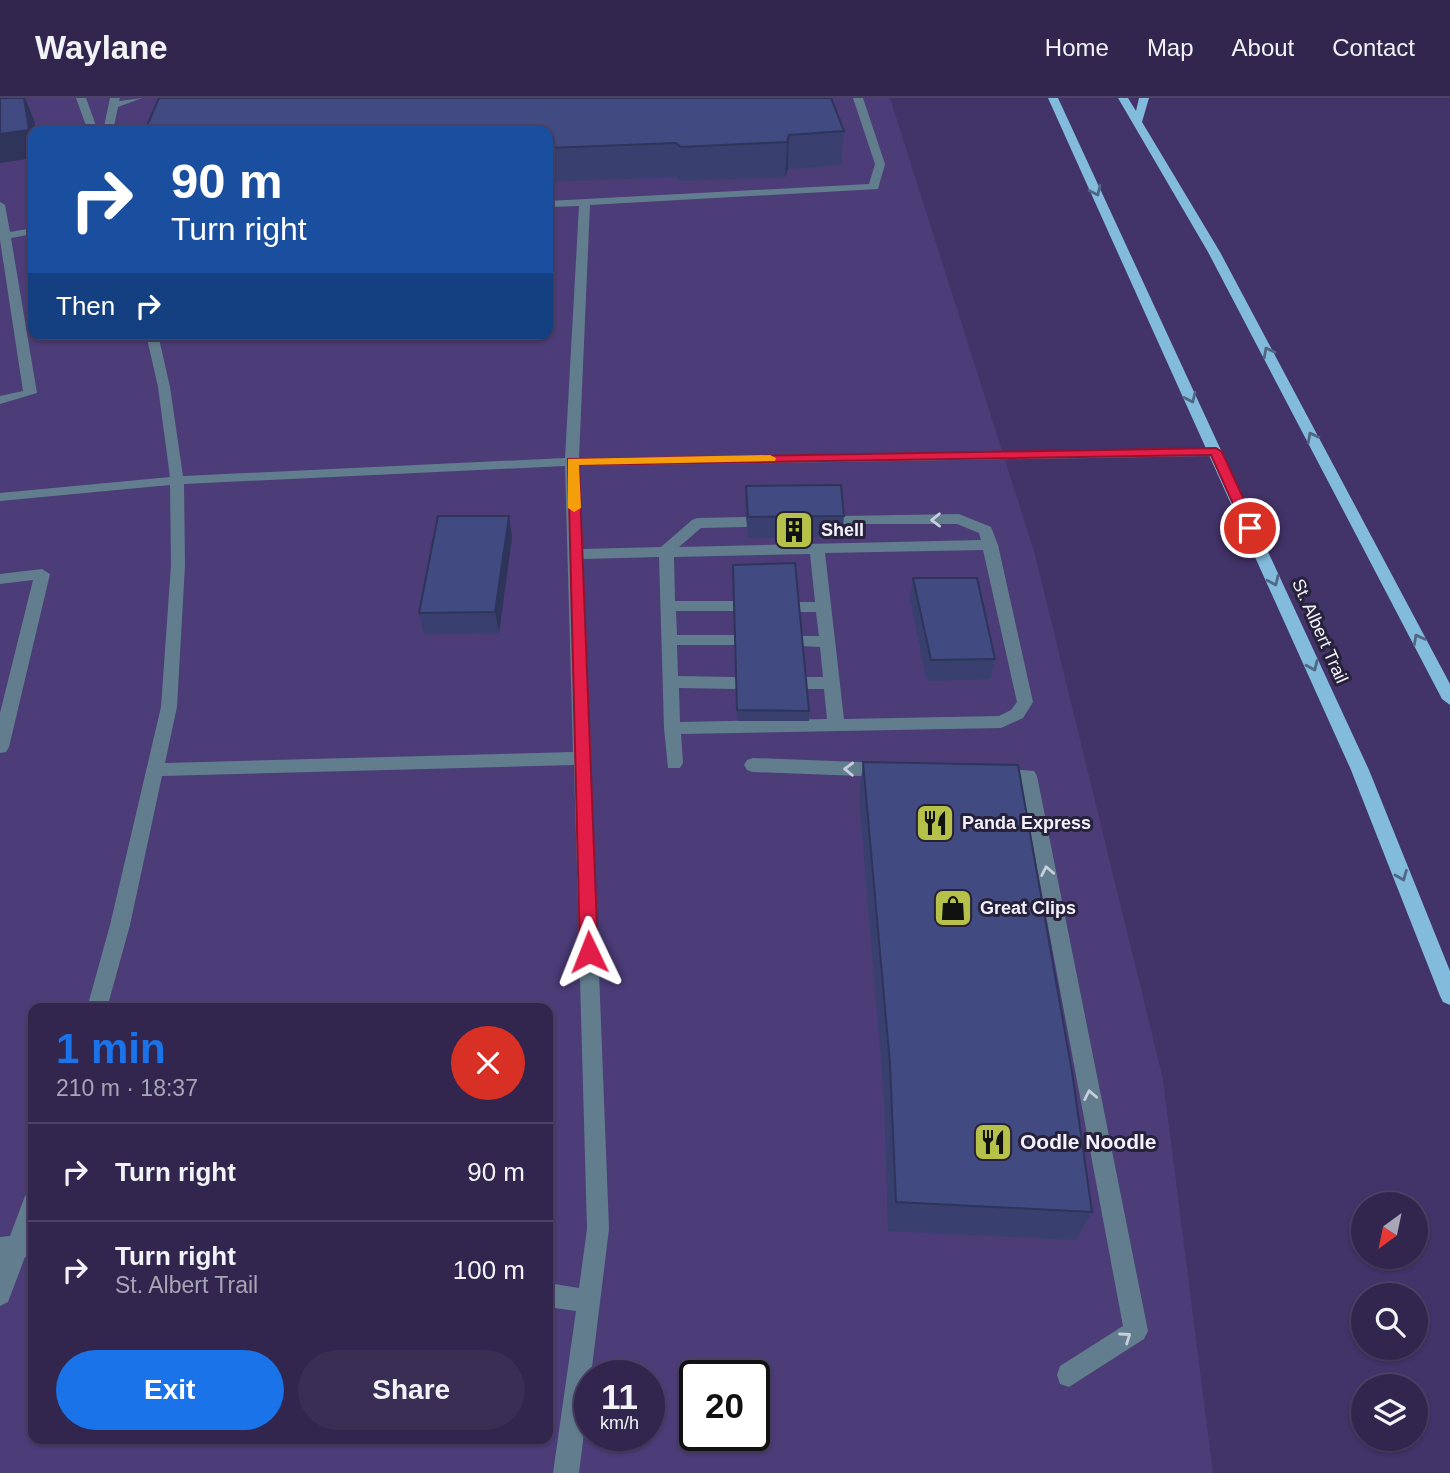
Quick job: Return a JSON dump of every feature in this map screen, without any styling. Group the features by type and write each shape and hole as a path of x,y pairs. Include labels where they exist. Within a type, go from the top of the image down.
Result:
{"main road":[{"name":"St. Albert Trail","path":"1053,98 1360,770 1450,996"},
{"path":"1123,98 1214,252 1450,699"},
{"path":"1137,124 1144,98"}],"lane":[{"path":"81,98 91,126"},
{"path":"111,126 114,102 137,98"},
{"path":"553,204 874,187 880,164 858,98"},
{"path":"566,1473 598,1229 572,462 585,202"},
{"path":"0,205 30,393 0,400"},
{"path":"5,236 28,232"},
{"path":"98,1003 120,925 169,707 178,565 177,480 164,387 153,340"},
{"path":"0,497 177,480 572,462 1216,452"},
{"path":"672,728 1001,722 1017,714 1025,702 986,530 959,519 841,521"},
{"path":"674,763 666,551 697,523 746,522"},
{"path":"575,554 991,545"},
{"path":"817,549 836,725"},
{"path":"0,579 42,574 0,747"},
{"path":"668,606 733,606"},
{"path":"797,607 823,607"},
{"path":"669,640 734,640"},
{"path":"801,642 827,642"},
{"path":"670,682 735,683"},
{"path":"805,683 832,684"},
{"path":"155,770 582,758"},
{"path":"753,765 905,771"},
{"path":"974,774 1028,776 1136,1331 1069,1375"},
{"path":"0,1294 28,1218"},
{"path":"553,1296 589,1301"}],"shaded area":[{"path":"17,98 890,98 1034,551 1163,1079 1213,1473 0,1473 0,102"}],"building":[{"path":"0,98 24,98 28,130 0,134"},
{"path":"159,98 831,98 844,131 789,135 787,142 681,147 676,143 553,148 553,126 147,126"},
{"path":"841,485 844,516 748,517 746,486"},
{"path":"438,516 509,516 495,612 419,613"},
{"name":"Shell","path":"795,563 809,711 737,710 733,565"},
{"path":"913,578 977,578 995,659 931,660"},
{"path":"863,762 1018,765 1072,1072 1092,1212 896,1202 890,1064"}],"slow traffic":[{"path":"574,508 572,462 770,458"}],"place":[{"name":"Shell","path":"794,530"},
{"name":"Panda Express","path":"935,823"},
{"name":"Great Clips","path":"953,908"},
{"name":"Oodle Noodle","path":"993,1142"}],"route":[{"path":"589,952 572,462 1216,452 1250,528"}]}
